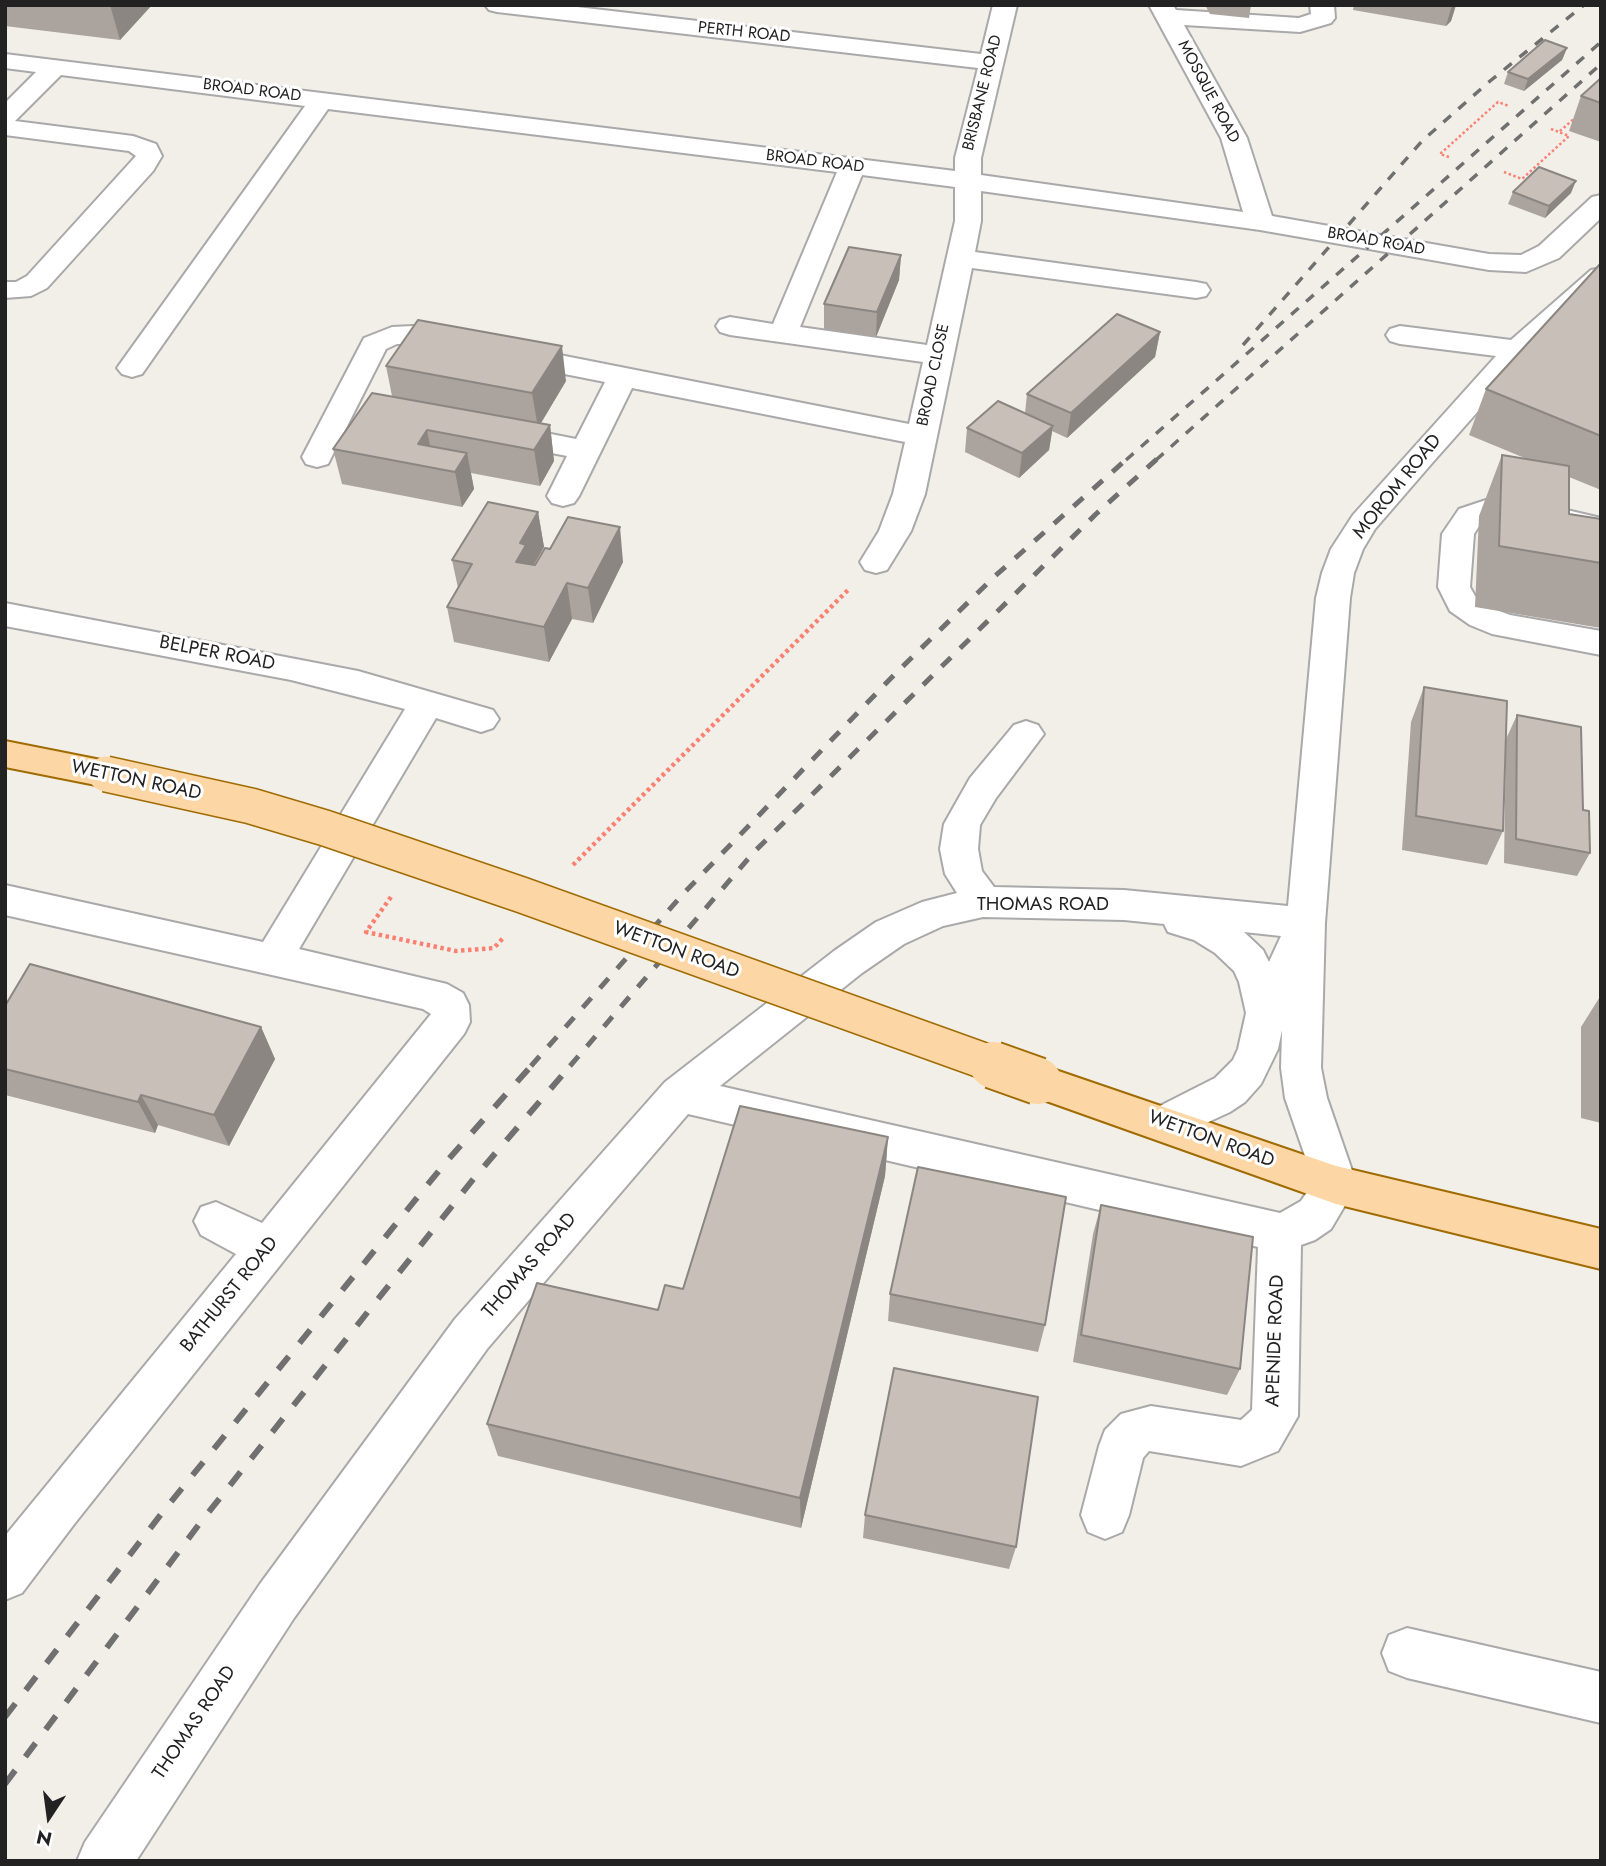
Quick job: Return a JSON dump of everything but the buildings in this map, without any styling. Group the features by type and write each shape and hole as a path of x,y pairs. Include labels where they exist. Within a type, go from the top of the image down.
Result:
{"main road":[{"name":"WETTON ROAD","path":"5,754 251,806 337,832 1336,1185 1601,1250"}],"street":[{"name":"PERTH ROAD","path":"497,5 745,23 990,62"},
{"name":"BRISBANE ROAD","path":"969,181 968,158 1005,5"},
{"path":"1164,11 1310,24 1322,18 1322,5"},
{"name":"MOSQUE ROAD","path":"1164,11 1234,138 1261,222"},
{"name":"BROAD ROAD","path":"5,61 969,181 1261,222 1489,262 1526,264 1549,252 1601,203"},
{"path":"5,91 43,65"},
{"path":"5,117 43,65"},
{"path":"131,368 322,99"},
{"path":"5,127 133,144 148,149 149,156 144,165 37,282 21,290 5,290"},
{"path":"783,334 852,167"},
{"name":"BROAD CLOSE","path":"876,562 895,531 909,494 968,221 969,181"},
{"path":"959,258 1196,290"},
{"name":"MOROM ROAD","path":"1336,1185 1306,1098 1301,1068 1306,923 1333,598 1338,573 1347,549 1364,522 1517,350 1600,278"},
{"path":"730,326 939,356"},
{"path":"1400,335 1517,350"},
{"path":"317,457 357,407 374,344 392,336 440,338 921,436"},
{"path":"563,496 623,376"},
{"path":"478,429 585,450"},
{"path":"1601,529 1524,510 1492,508 1470,516 1458,534 1454,587 1462,603 1482,617 1504,626 1601,643"},
{"name":"BELPER ROAD","path":"5,614 358,682 481,719"},
{"path":"5,900 273,959 427,703"},
{"path":"982,902 964,874 959,849 962,824 983,788 1026,734"},
{"name":"THOMAS ROAD","path":"104,1861 277,1601 471,1334 680,1094 848,962 890,933 935,913 982,902 1124,905 1306,923"},
{"name":"THOMAS ROAD","path":"1124,905 1207,929 1229,942 1249,961 1259,982 1266,1013"},
{"name":"MOROM ROAD","path":"1165,1124 1215,1100 1230,1090 1247,1072 1258,1049 1266,1013 1306,923"},
{"name":"BATHURST ROAD","path":"5,1576 58,1506 450,1022 449,1005 433,995 273,959"},
{"path":"680,1094 1280,1233 1300,1226 1316,1215 1336,1185"},
{"path":"216,1221 268,1249"},
{"name":"APENIDE ROAD","path":"1105,1515 1122,1446 1136,1430 1151,1428 1241,1443 1262,1436 1275,1416 1280,1233"},
{"path":"1407,1653 1601,1698"}],"path":[{"path":"1449,157 1440,154 1498,102 1509,106"},
{"path":"1559,132 1580,114"},
{"path":"1504,172 1522,179 1569,136 1550,129"},
{"path":"566,872 876,562"},
{"path":"395,891 366,932 456,951 494,948 512,929"}],"railway":[{"path":"1243,345 1422,141 1490,81 1584,5"},
{"path":"1126,460 1601,42"},
{"path":"1156,460 1601,64"},
{"path":"531,1066 684,893 895,674 995,576 1128,458"},
{"path":"570,1066 754,852 1096,514 1158,458"},
{"path":"5,1717 162,1513 446,1162 532,1065"},
{"path":"5,1784 200,1523 475,1177 571,1065"}]}
